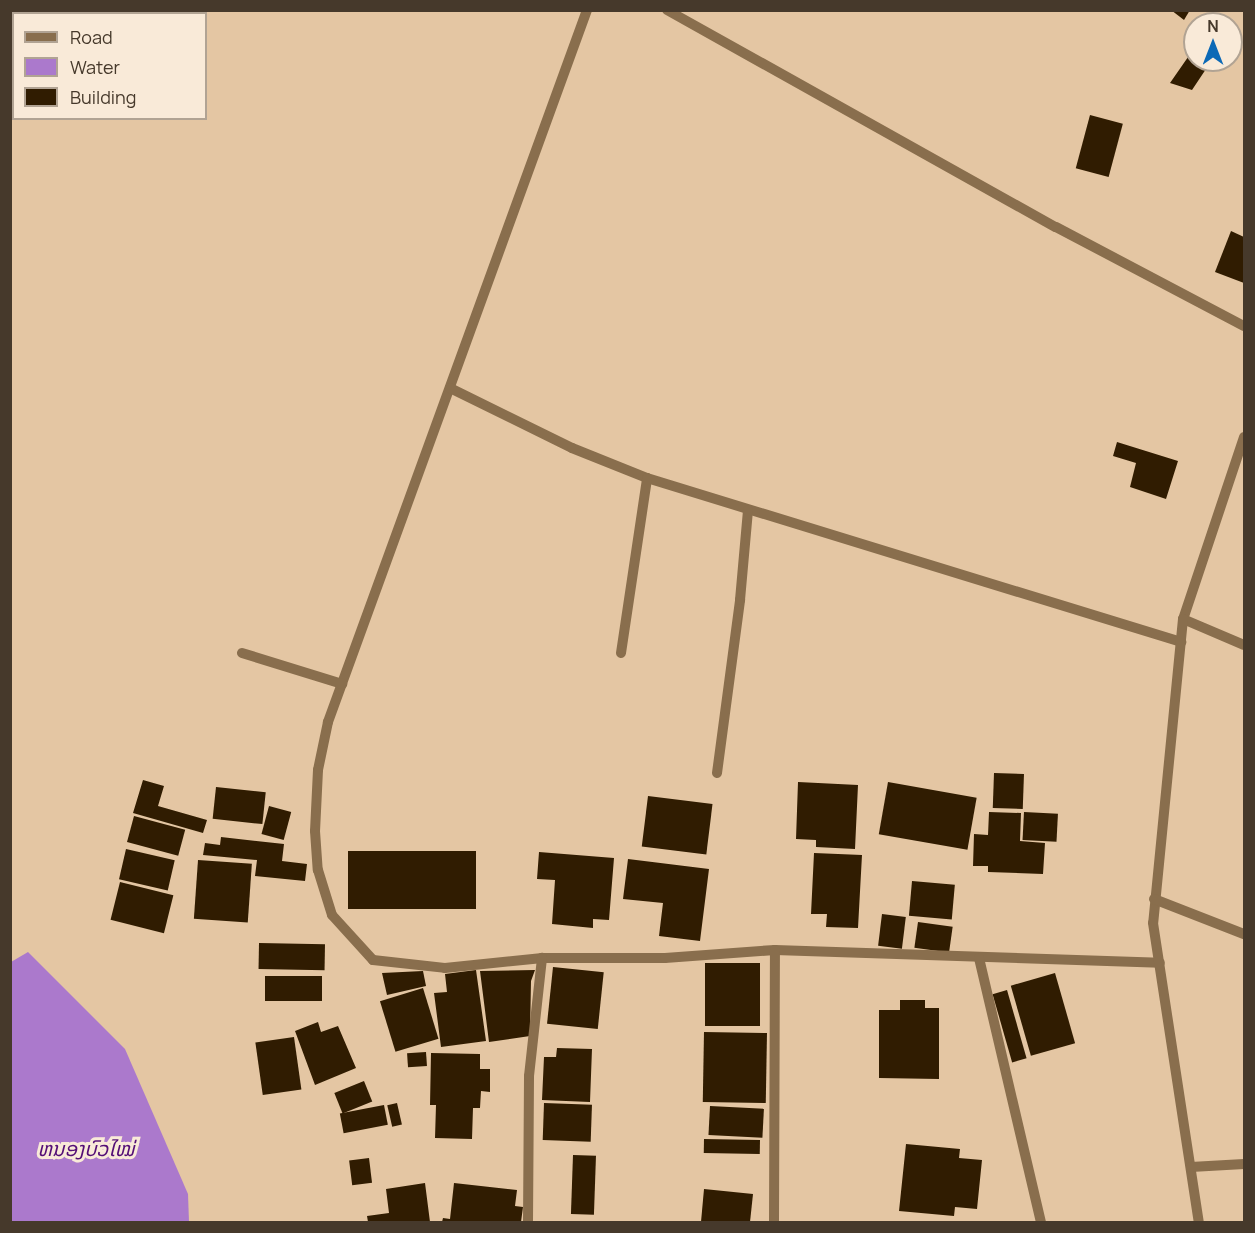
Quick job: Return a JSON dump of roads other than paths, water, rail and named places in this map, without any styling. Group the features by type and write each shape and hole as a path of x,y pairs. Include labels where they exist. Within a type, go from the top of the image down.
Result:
{"street":[{"path":"587,10 328,722 318,770 316,811 318,870 332,915 373,960 445,968 542,958 665,958 775,950 1160,963"},
{"path":"667,10 1056,227 1245,326"},
{"path":"450,388 572,448 647,478 1181,642"},
{"path":"1200,1222 1153,923 1154,899 1183,619 1245,436"},
{"path":"621,653 647,478"},
{"path":"717,773 740,600 748,510"},
{"path":"1183,619 1245,645"},
{"path":"242,653 342,684"},
{"path":"1154,899 1245,934"},
{"path":"774,1222 775,950"},
{"path":"528,1222 529,1076 542,958"},
{"path":"979,958 1041,1222"},
{"path":"1191,1167 1245,1164"}],"water":[{"name":"ຫນອງບົວໄໝ່","path":"28,952 125,1049 188,1194 189,1222 11,1222 11,962"}]}
